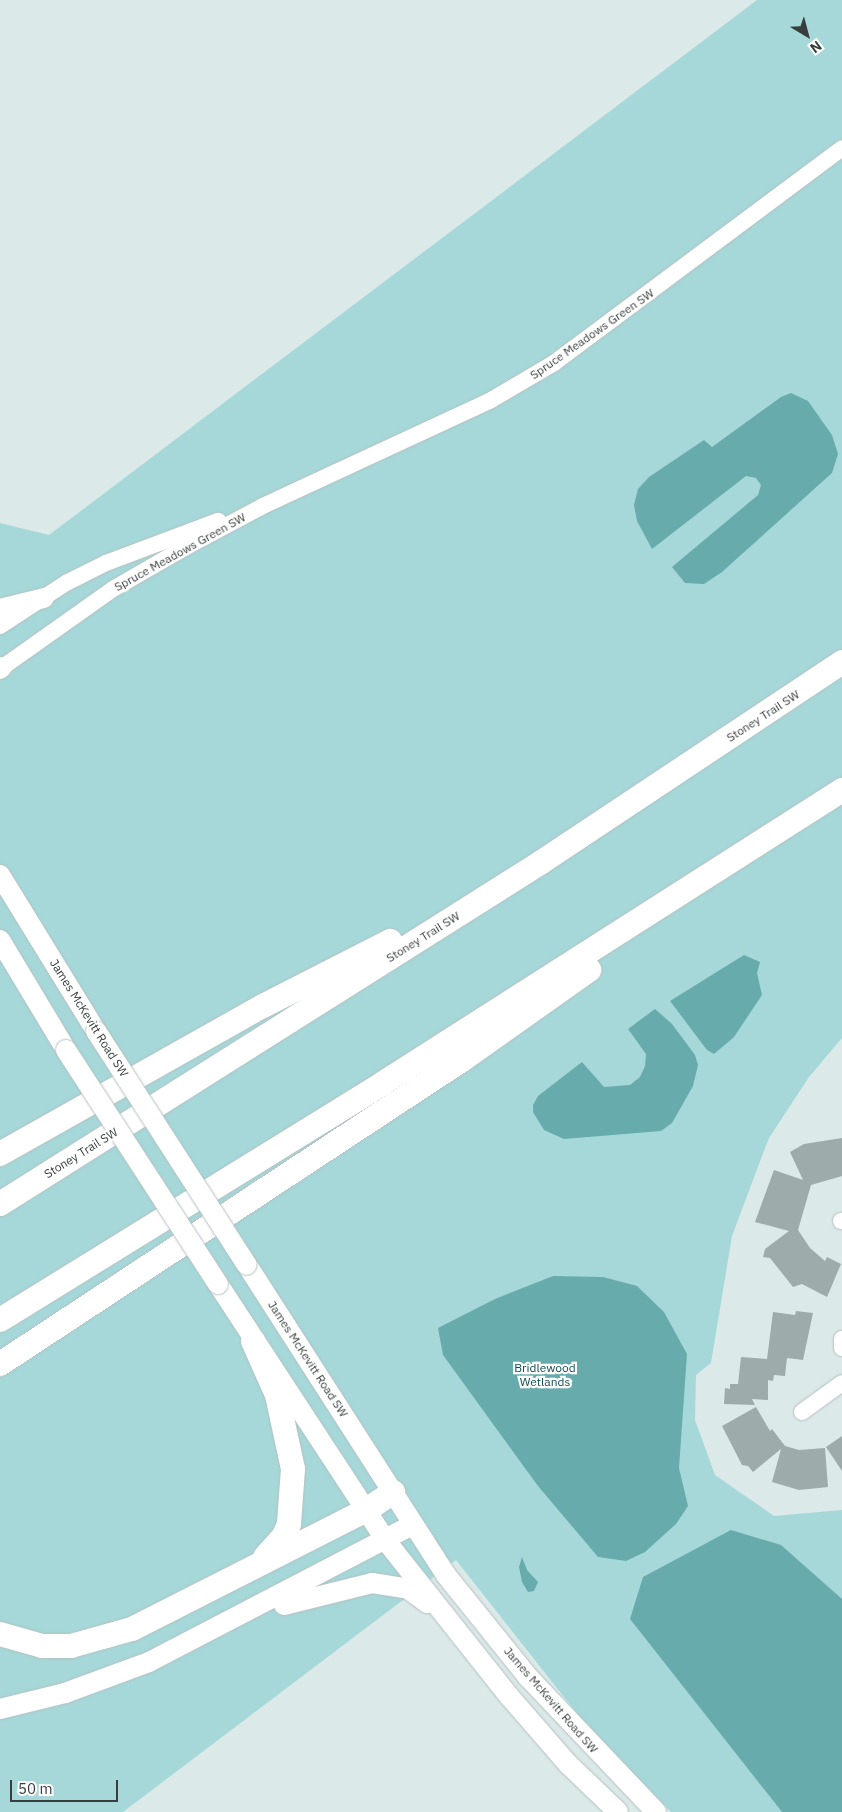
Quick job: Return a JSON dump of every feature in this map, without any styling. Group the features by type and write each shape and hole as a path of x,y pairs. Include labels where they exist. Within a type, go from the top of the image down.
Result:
{"highway":[{"name":"Stoney Trail SW","path":"0,1204 540,863 842,662"},
{"path":"0,1364 462,1060 842,790"},
{"path":"0,1320 383,1083 803,817"},
{"path":"0,1154 263,1006 540,863"},
{"path":"253,1341 277,1395 293,1470 288,1524 276,1547 256,1566"},
{"path":"0,1634 42,1646 71,1646 100,1640 140,1626 365,1511 393,1492"}],"main road":[{"path":"0,610 44,598"},
{"name":"James McKevitt Road SW","path":"0,863 5,883 96,1031 393,1492 412,1525 446,1575 528,1677 656,1812"},
{"path":"0,940 66,1050 253,1341 386,1541 445,1618 568,1764 618,1812"},
{"path":"149,1662 386,1541 412,1525"},
{"path":"0,1709 65,1693 149,1662 181,1653 304,1598 360,1584 386,1584 408,1589 445,1618"}],"street":[{"name":"Spruce Meadows Green SW","path":"1,669 129,579 263,506 491,400 554,363 842,148"},
{"name":"Spruce Meadows Green SW","path":"0,626 66,583 145,546 263,506"},
{"path":"842,1339 842,1348"},
{"path":"802,1412 842,1383"}],"green space":[{"name":"Bridlewood Wetlands","path":"757,0 842,0 842,1038 809,1077 769,1138 732,1236 711,1363 696,1375 695,1420 715,1475 774,1516 842,1510 842,1812 671,1812 594,1735 456,1560 123,1812 0,1812 0,523 49,535"}],"shaded area":[{"path":"791,393 808,401 832,435 838,454 832,473 722,572 704,584 685,583 672,567 758,495 761,485 756,478 746,476 652,549 637,521 634,505 638,489 649,477 704,440 712,447 781,397"},
{"path":"744,955 760,962 757,973 762,995 734,1037 714,1054 707,1050 670,1001"},
{"path":"655,1009 672,1024 695,1055 698,1065 693,1086 672,1123 661,1131 564,1139 544,1130 533,1112 533,1105 538,1096 582,1062 604,1087 630,1085 640,1077 645,1066 646,1054 628,1029"},
{"path":"553,1276 603,1277 637,1286 664,1312 687,1354 679,1468 688,1506 676,1524 645,1552 626,1561 598,1557 538,1486 443,1355 438,1328 495,1299"},
{"path":"731,1530 781,1545 842,1599 842,1812 782,1812 630,1619 643,1577"},
{"path":"522,1557 527,1570 538,1582 534,1591 528,1592 522,1582 519,1567"}],"building":[{"path":"842,1138 842,1176 811,1185 798,1230 810,1248 825,1261 827,1257 841,1264 827,1297 802,1284 793,1287 770,1258 763,1257 765,1249 789,1231 755,1222 774,1170 803,1180 790,1152 804,1144"},
{"path":"796,1311 813,1313 803,1360 787,1358 785,1376 774,1375 773,1381 768,1380 768,1400 752,1399 755,1405 724,1404 725,1388 730,1389 730,1384 738,1384 741,1357 767,1359 773,1312 795,1315"},
{"path":"756,1407 770,1431 772,1429 785,1446 799,1450 825,1448 828,1487 799,1490 772,1482 781,1449 753,1472 748,1466 742,1465 722,1426"},
{"path":"842,1436 842,1471 826,1447"}]}
